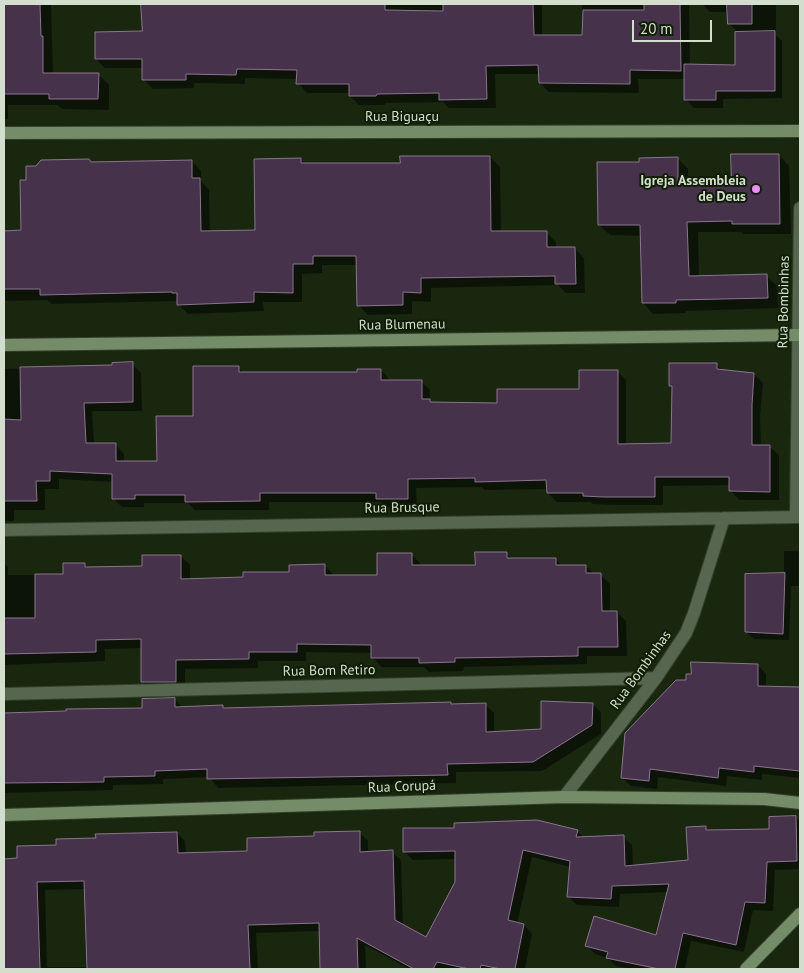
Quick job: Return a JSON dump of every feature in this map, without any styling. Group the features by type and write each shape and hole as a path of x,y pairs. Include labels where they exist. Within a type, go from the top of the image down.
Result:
{"street":[{"name":"Rua Biguaçu","path":"4,133 800,131"},
{"name":"Rua Bombinhas","path":"798,517 800,208"},
{"name":"Rua Blumenau","path":"4,345 799,335"},
{"name":"Rua Brusque","path":"4,530 798,517"},
{"name":"Rua Bombinhas","path":"564,797 656,678 678,644 694,613 724,518"},
{"name":"Rua Bom Retiro","path":"4,694 656,678"},
{"name":"Rua Corupá","path":"4,815 564,797 764,799 800,803"},
{"path":"746,969 800,914"}],"building":[{"path":"4,4 40,4 41,36 43,36 43,73 99,73 98,99 49,99 49,94 4,94"},
{"path":"141,4 385,4 385,10 443,11 443,4 533,4 534,35 582,35 583,10 644,10 644,4 680,4 681,71 630,70 630,84 539,83 538,65 486,66 487,99 439,100 439,93 349,96 349,84 296,84 297,70 237,69 236,75 186,74 186,80 142,80 142,59 95,59 95,32 142,31"},
{"path":"727,4 752,4 752,24 728,24"},
{"path":"775,31 775,91 716,91 716,100 684,100 684,64 735,65 735,32"},
{"path":"731,154 779,154 780,224 732,224 732,221 687,222 689,276 767,274 768,298 676,300 676,303 642,303 640,225 598,225 597,162 639,162 639,158 678,157 678,183 731,181"},
{"path":"400,156 490,156 491,231 547,231 547,247 575,247 576,284 555,284 555,276 421,278 421,293 403,292 403,305 357,306 356,256 313,256 313,264 293,264 293,293 254,292 254,302 177,305 177,293 172,292 40,295 40,289 4,289 4,231 21,230 20,180 26,180 26,166 36,166 41,160 89,159 91,162 192,160 192,178 200,178 201,231 255,230 254,159 301,158 301,163 400,163"},
{"path":"133,362 133,402 84,403 86,443 116,443 116,461 157,461 156,416 193,416 193,366 239,366 239,372 357,372 357,369 381,369 381,380 422,380 422,399 430,399 430,402 497,403 497,389 579,389 579,370 618,370 618,444 671,443 672,386 669,386 669,363 717,363 717,369 754,373 752,445 770,445 770,492 729,491 729,477 655,477 655,497 604,497 583,496 583,493 547,493 546,480 475,482 475,478 408,479 408,499 376,499 376,493 260,493 260,501 185,502 185,495 135,495 135,499 112,499 112,474 50,471 50,481 36,481 37,501 4,501 4,419 21,420 20,367 112,365 112,363"},
{"path":"475,552 507,552 507,558 556,558 556,565 586,565 586,573 601,573 602,611 617,611 618,647 578,647 578,656 455,658 455,662 419,663 419,658 371,658 371,645 297,644 297,652 249,652 249,659 176,660 176,682 141,682 141,639 96,640 96,652 4,654 4,618 35,618 35,574 63,574 63,563 85,563 85,567 142,566 142,555 181,555 181,579 243,577 243,572 289,572 289,565 325,564 325,575 377,575 377,553 412,553 412,565 475,565"},
{"path":"785,573 783,634 745,632 745,574"},
{"path":"691,662 758,664 758,686 800,687 800,771 754,766 754,772 719,768 718,778 650,769 649,781 621,778 625,733 676,680 686,680 686,674 691,674"},
{"path":"175,698 175,707 223,705 223,708 451,702 451,704 486,703 486,732 541,729 541,701 593,703 592,725 533,762 447,764 448,775 207,779 207,769 155,771 155,776 104,777 104,782 4,783 4,713 66,711 66,709 142,708 142,699"},
{"path":"796,816 797,861 767,862 765,903 745,902 736,945 683,933 675,969 659,969 606,958 608,952 585,946 594,916 656,935 669,884 612,886 611,899 567,897 570,861 523,850 508,920 524,924 515,969 501,969 481,965 480,969 469,969 437,962 433,969 414,969 357,938 358,969 320,969 319,923 248,925 250,969 87,969 84,881 37,882 40,969 4,969 4,859 17,858 17,846 56,845 56,839 96,838 95,834 177,832 178,853 247,851 247,838 314,836 314,832 360,831 360,852 393,850 395,920 426,937 455,882 455,851 403,852 403,828 454,828 454,823 537,820 578,830 576,837 624,835 625,866 688,860 686,827 706,826 706,830 769,829 769,817"}],"place":[{"name":"Igreja Assembleia de Deus","path":"756,189"}]}
